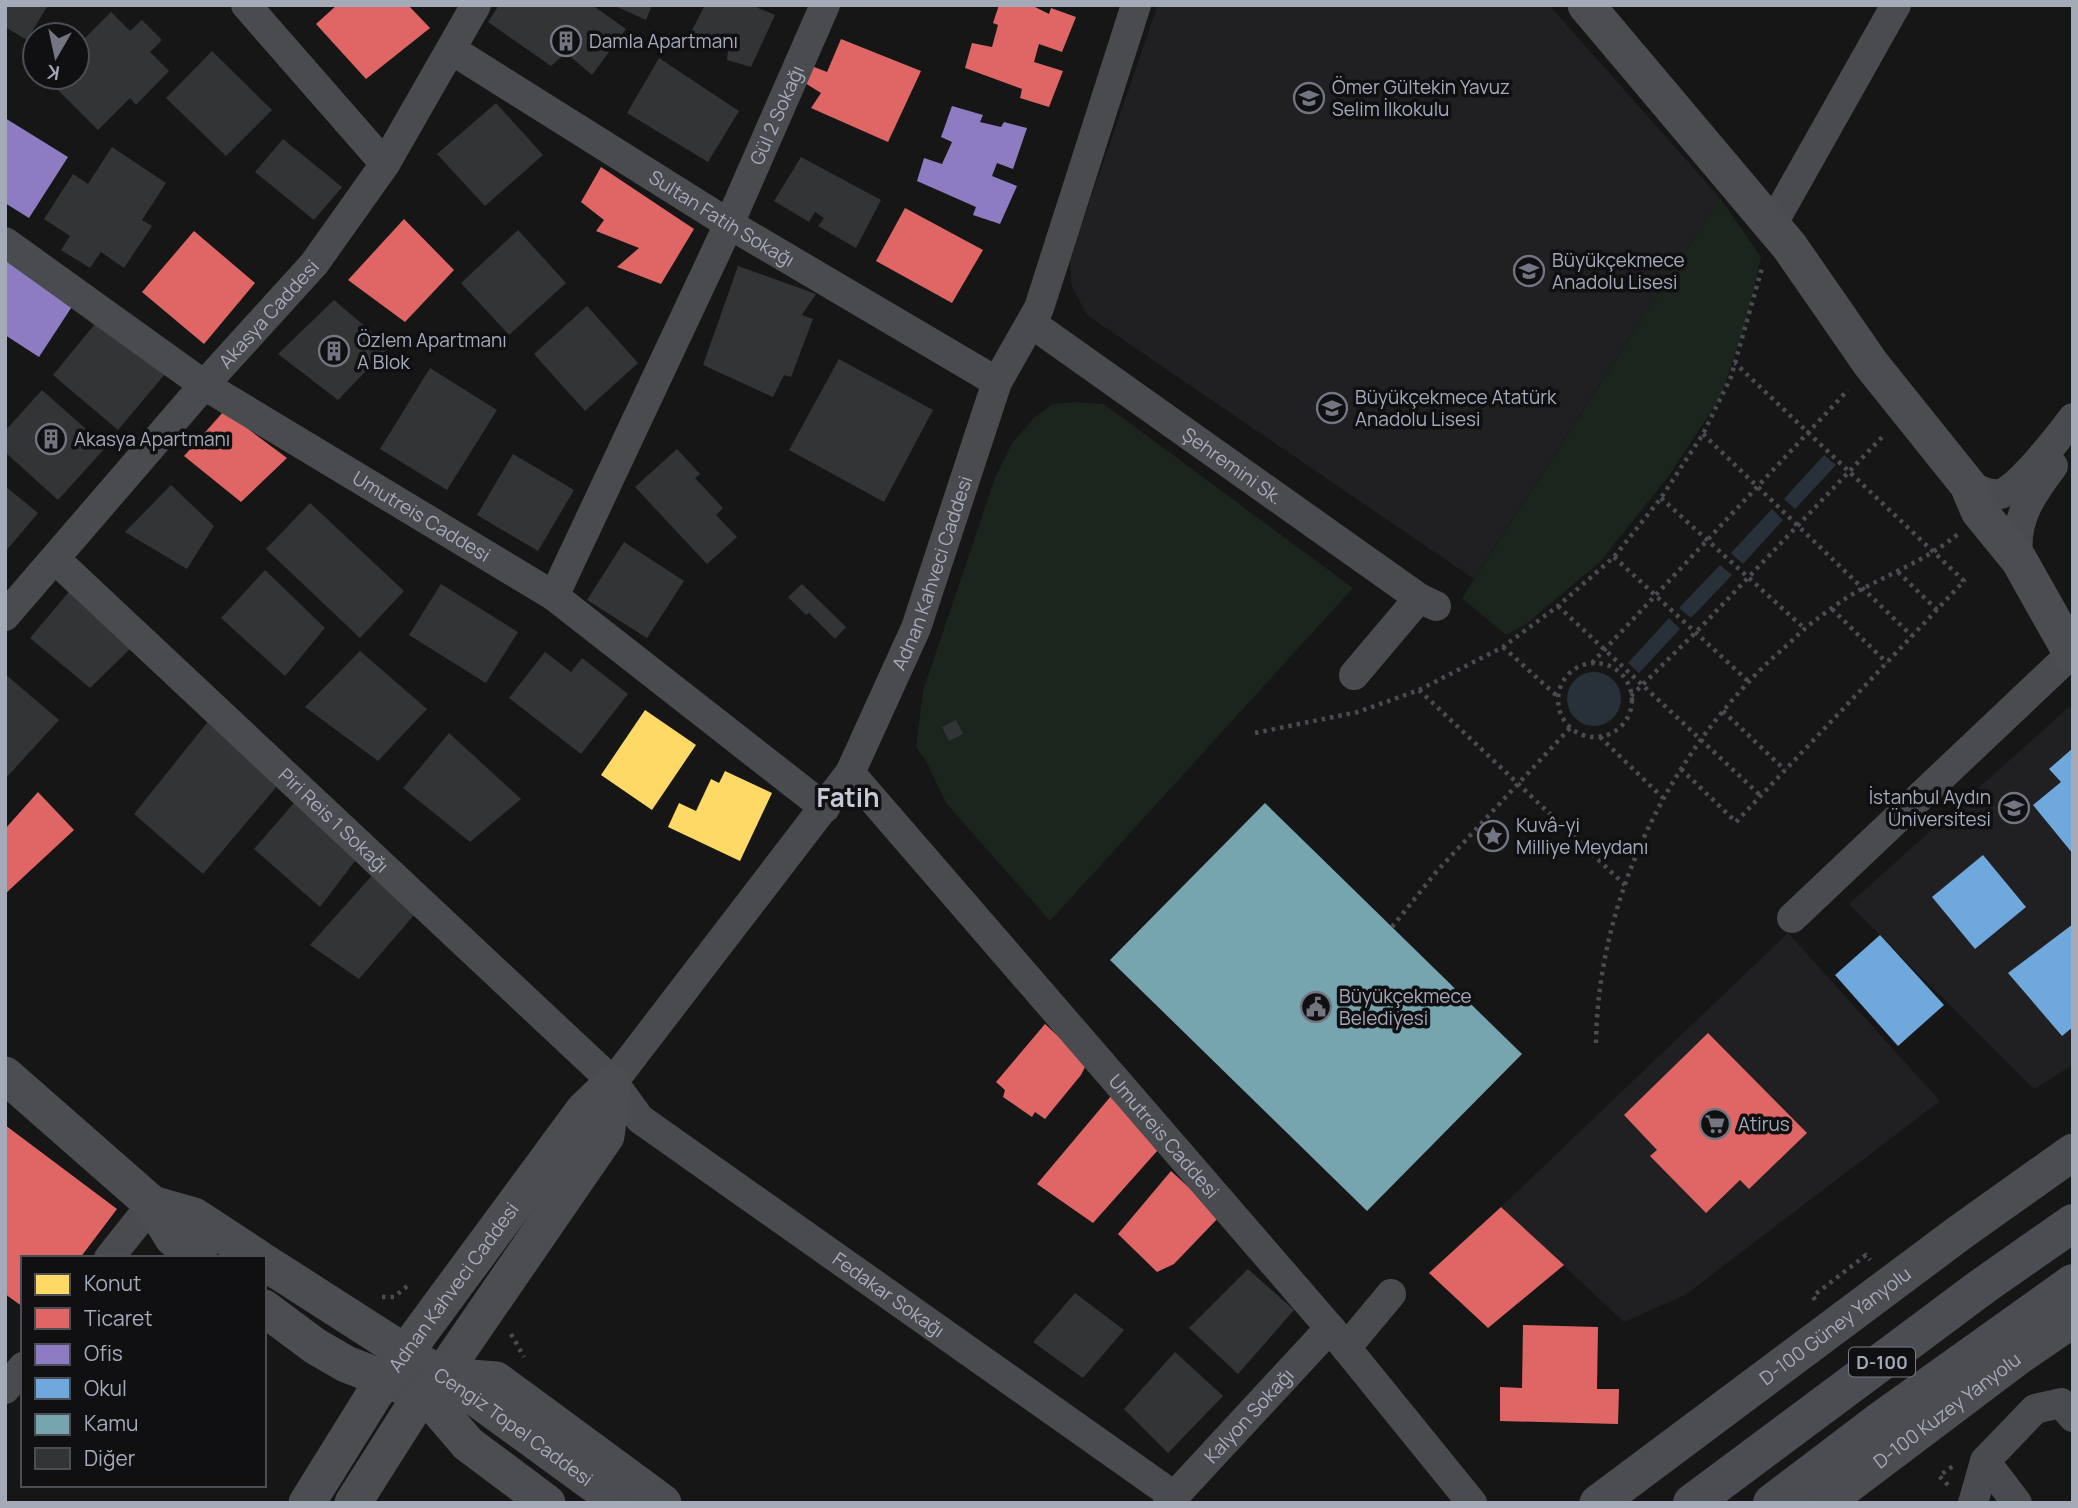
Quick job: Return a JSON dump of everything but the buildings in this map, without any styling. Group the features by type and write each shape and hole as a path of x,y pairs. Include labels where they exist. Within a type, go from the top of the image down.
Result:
{"highway":[{"name":"D-100","path":"1692,1503 2073,1223"},
{"name":"D-100","path":"1772,1503 1884,1418 2073,1283"}],"main road":[{"path":"1586,5 1790,247 1871,364 1968,485 1979,511 2019,560 2072,655"},
{"path":"5,1075 152,1204 173,1238 196,1256"},
{"name":"Adnan Kahveci Caddesi","path":"307,1503 395,1367 584,1110 613,1082"},
{"name":"Adnan Kahveci Caddesi","path":"352,1503 606,1136 613,1082"},
{"name":"D-100 Güney Yanyolu","path":"1598,1503 2069,1152"},
{"path":"152,1204 194,1216 255,1256"},
{"path":"266,1263 374,1334 395,1367"},
{"name":"Cengiz Topel Caddesi","path":"266,1309 315,1346 346,1364 395,1367 432,1385 476,1398 620,1503"},
{"name":"D-100 Kuzey Yanyolu","path":"1824,1503 2073,1319"},
{"path":"547,1503 468,1444 432,1385 496,1380 663,1503"},
{"name":"Cengiz Topel Caddesi","path":"432,1385 600,1503"}],"street":[{"path":"246,5 385,164"},
{"name":"Akasya Caddesi","path":"5,616 204,385 314,264 385,164 476,5"},
{"name":"Gül 2 Sokağı","path":"554,596 729,224 825,5"},
{"name":"Adnan Kahveci Caddesi","path":"613,1082 850,773 916,628 998,382 1039,308 1136,5"},
{"path":"1772,225 1896,5"},
{"name":"Sultan Fatih Sokağı","path":"452,50 729,224 998,382"},
{"name":"Umutreis Caddesi","path":"5,243 204,385 554,596 825,808"},
{"name":"Şehremini Sk.","path":"1031,323 1428,602 1354,675"},
{"path":"1968,485 1982,492 2000,494 2013,487 2073,418"},
{"path":"2019,560 2016,540 2022,516 2034,491 2073,441"},
{"name":"Piri Reis 1 Sokağı","path":"55,559 613,1082"},
{"path":"1791,918 2072,655"},
{"name":"Umutreis Caddesi","path":"850,773 1338,1338 1472,1503"},
{"name":"Fedakar Sokağı","path":"613,1082 640,1119 1171,1499"},
{"path":"111,1256 152,1204"},
{"name":"Kalyon Sokağı","path":"1171,1499 1338,1338 1391,1294"},
{"path":"5,1389 21,1369"},
{"path":"1973,1503 1985,1461 2035,1409 2067,1410"},
{"path":"1985,1461 2017,1503"}],"path":[{"path":"1255,733 1359,712 1419,690 1503,648 1614,558 1661,498 1703,434 1731,377 1763,269 1756,260"},
{"path":"1681,769 1736,822 1964,581 1735,363"},
{"path":"1592,663 1854,383"},
{"path":"1631,696 1696,633 1890,429"},
{"path":"1703,434 1912,636"},
{"path":"1661,498 1805,629"},
{"path":"1596,1044 1601,981 1625,885 1664,798 1701,738 1748,681 1805,629 1863,588 1935,553 1963,530"},
{"path":"1614,558 1748,681"},
{"path":"1897,571 1937,610"},
{"path":"1558,606 1760,796"},
{"path":"1832,609 1887,663"},
{"path":"1503,648 1558,696"},
{"path":"1592,663 1605,664 1616,670 1625,679 1631,696 1630,715 1615,732 1600,737 1582,735 1570,728 1563,721 1558,709 1561,684 1569,673 1592,663"},
{"path":"1419,690 1625,885"},
{"path":"1723,711 1786,770"},
{"path":"1392,926 1437,872 1570,728"},
{"path":"1600,737 1664,798"},
{"path":"1812,1296 1866,1255"},
{"path":"372,1295 394,1297 413,1281"},
{"path":"507,1327 525,1357"}],"shaded area":[{"path":"1158,5 1549,5 1720,198 1474,579 1087,315 1071,284 1070,258"},
{"path":"1720,198 1761,257 1746,323 1720,398 1668,477 1600,562 1525,625 1506,635 1462,598"},
{"path":"1053,404 1104,404 1353,588 1050,921 946,803 926,761 916,747 923,691 995,478 1012,443 1035,417"},
{"path":"1824,455 1836,465 1795,509 1784,499"},
{"path":"1772,509 1783,520 1743,564 1731,553"},
{"path":"1720,565 1732,575 1691,618 1679,608"},
{"path":"1669,618 1680,629 1639,673 1628,663"},
{"path":"1594,672 1613,680 1621,699 1613,718 1594,726 1575,718 1567,699 1575,680"},
{"name":"İstanbul Aydın Üniversitesi","path":"2069,707 2073,712 2073,1065 2034,1089 1849,904"},
{"path":"1788,933 1940,1101 1685,1295 1624,1322 1501,1207"}],"place":[{"name":"Damla Apartmanı","path":"566,41"},
{"name":"Ömer Gültekin Yavuz Selim İlkokulu","path":"1309,98"},
{"name":"Büyükçekmece Anadolu Lisesi","path":"1529,271"},
{"name":"Özlem Apartmanı A Blok","path":"334,351"},
{"name":"Büyükçekmece Atatürk Anadolu Lisesi","path":"1332,408"},
{"name":"Akasya Apartmanı","path":"51,439"},
{"name":"İstanbul Aydın Üniversitesi","path":"2014,808"},
{"name":"Kuvâ-yi Milliye Meydanı","path":"1493,836"},
{"name":"Büyükçekmece Belediyesi","path":"1316,1007"},
{"name":"Atirus","path":"1715,1124"}],"district":[{"name":"Fatih","path":"848,797"}]}
